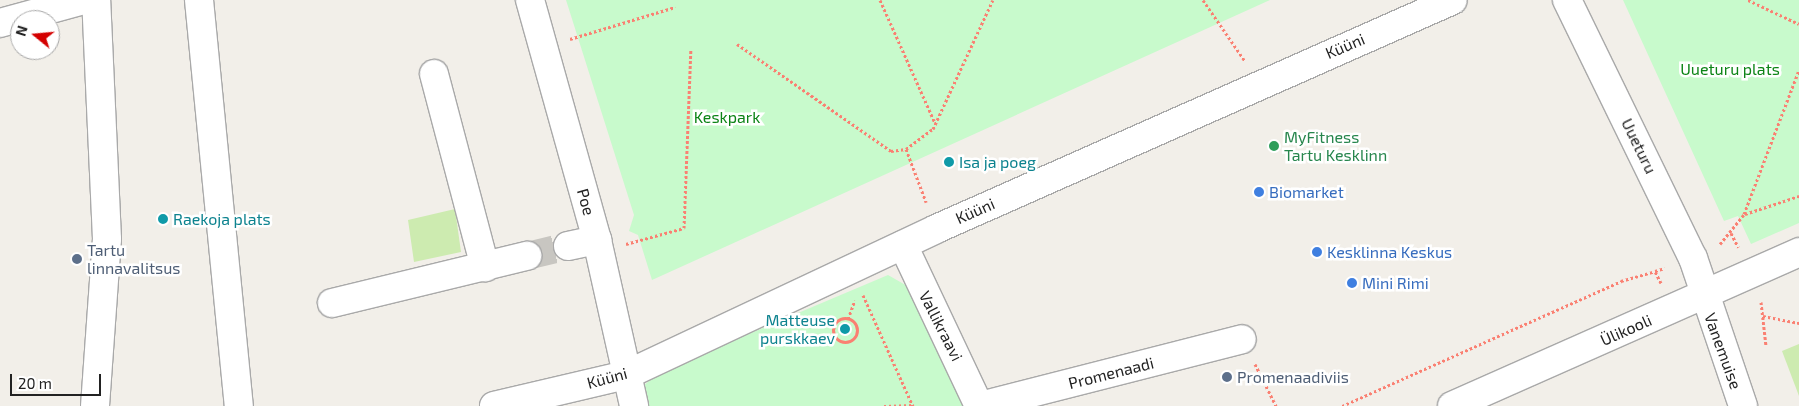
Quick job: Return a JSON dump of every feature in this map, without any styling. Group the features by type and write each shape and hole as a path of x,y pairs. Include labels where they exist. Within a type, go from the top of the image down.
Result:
{"street":[{"path":"0,23 84,0"},
{"path":"95,406 107,239 96,0"},
{"path":"200,0 239,406"},
{"name":"Poe","path":"530,0 598,246 634,406"},
{"name":"Küüni","path":"494,406 626,375 936,229 1260,83 1453,0"},
{"name":"Uueturu","path":"1567,0 1693,258 1703,295"},
{"path":"434,74 485,266"},
{"path":"568,246 598,246"},
{"name":"Vallikraavi","path":"903,246 979,406"},
{"name":"Ülikooli","path":"1452,406 1799,252"},
{"path":"332,303 528,256"},
{"name":"Vanemuise","path":"1703,295 1743,406"},
{"name":"Promenaadi","path":"979,406 1242,339"}],"path":[{"path":"880,0 935,121"},
{"path":"737,44 890,151 906,149 933,129 935,121 993,0"},
{"path":"1203,0 1260,83"},
{"path":"1748,0 1799,24"},
{"path":"588,34 675,7"},
{"path":"598,246 684,228 690,49"},
{"path":"1714,250 1744,214 1799,70"},
{"path":"906,149 936,229"},
{"path":"1744,214 1799,196"},
{"path":"1730,232 1741,254"},
{"path":"1342,406 1621,281 1670,266"},
{"path":"1655,271 1665,292"},
{"path":"848,319 859,288 913,406 884,406"},
{"path":"1760,300 1766,346"},
{"path":"1763,316 1799,323"},
{"path":"848,319 854,323 855,334 847,342 839,340 833,327 837,321 848,319"},
{"path":"1242,339 1276,406"}],"green space":[{"name":"Keskpark","path":"566,0 1270,0 652,280 638,235 629,231 634,215"},
{"name":"Uueturu plats","path":"1623,0 1799,0 1799,223 1751,244 1738,216 1724,221"},
{"path":"455,209 461,252 414,262 408,220"},
{"path":"888,275 909,287 970,406 634,406 631,396 661,371"},
{"path":"1799,344 1799,396 1782,351"}],"tunnel":[{"path":"527,256 568,246"}],"place":[{"name":"MyFitness Tartu Kesklinn","path":"1274,146"},
{"name":"Isa ja poeg","path":"949,162"},
{"name":"Biomarket","path":"1259,192"},
{"name":"Raekoja plats","path":"163,219"},
{"name":"Kesklinna Keskus","path":"1317,252"},
{"name":"Tartu linnavalitsus","path":"77,259"},
{"name":"Mini Rimi","path":"1352,283"},
{"name":"Matteuse purskkaev","path":"845,329"},
{"name":"Promenaadiviis","path":"1227,377"}]}
